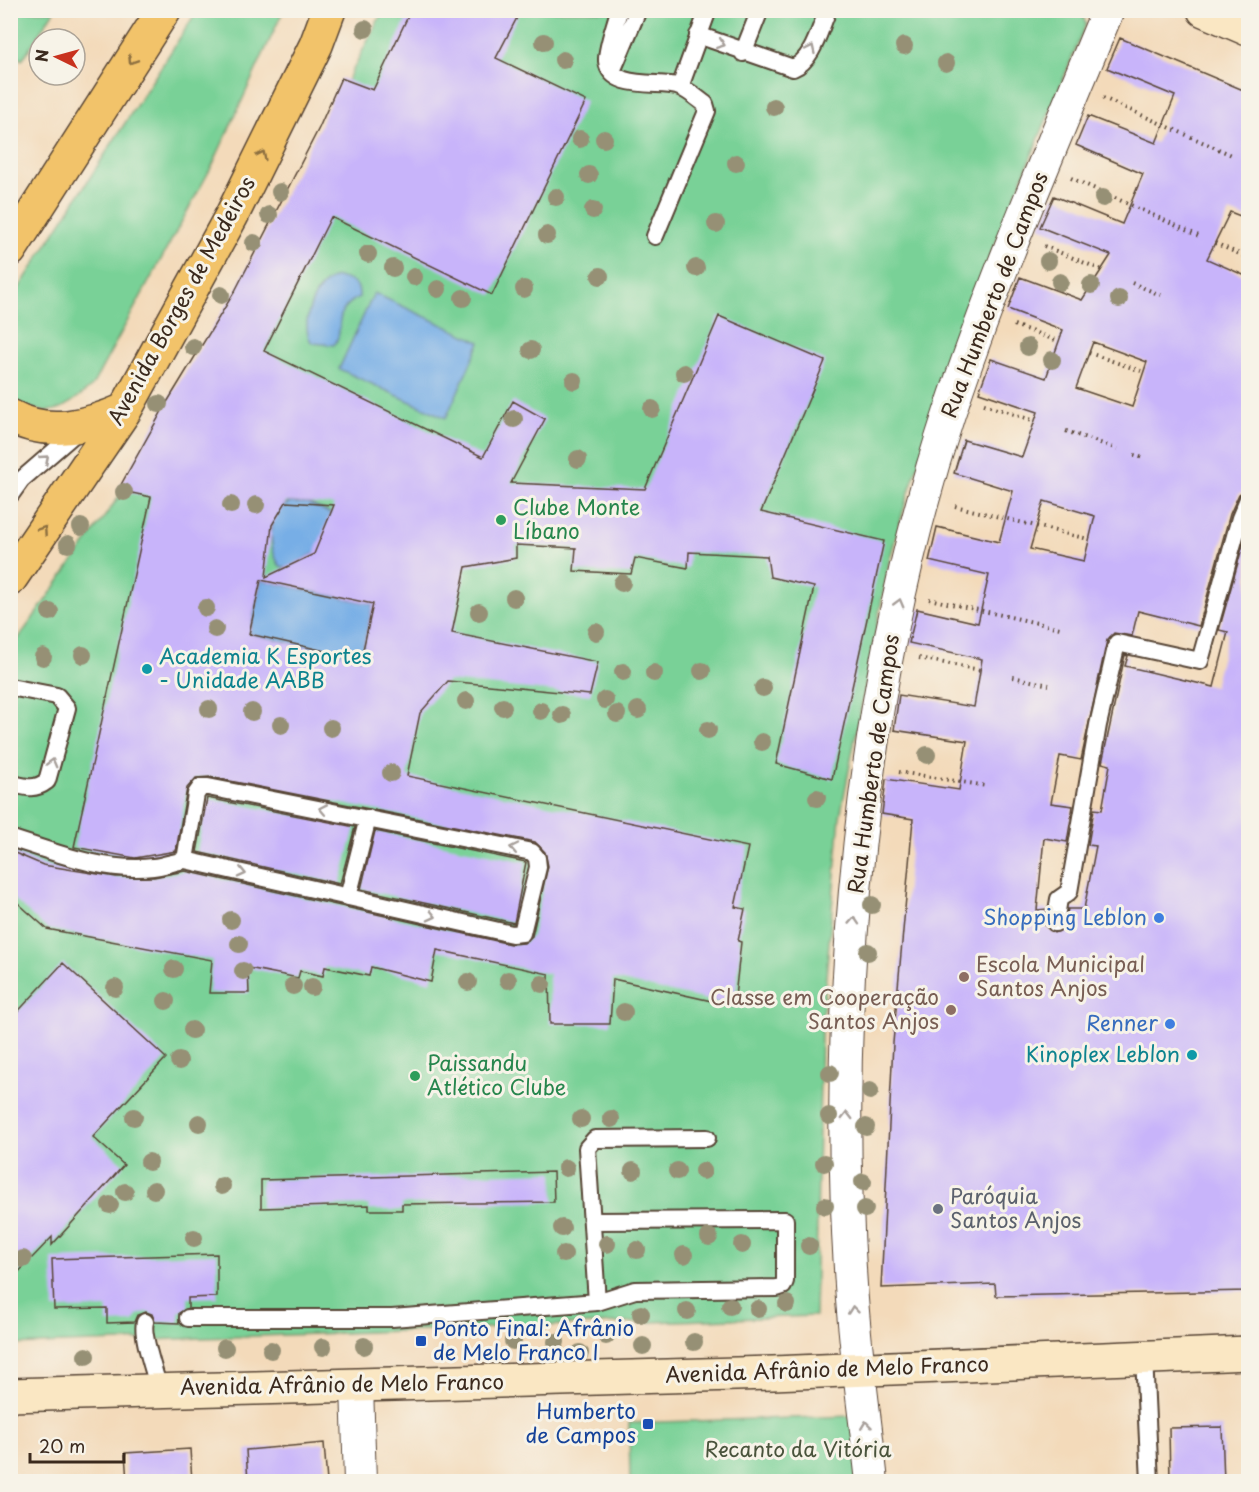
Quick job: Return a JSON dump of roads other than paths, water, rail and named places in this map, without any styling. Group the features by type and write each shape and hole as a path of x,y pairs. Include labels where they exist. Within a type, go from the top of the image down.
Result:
{"highway":[{"path":"10,250 164,10"},
{"name":"Avenida Borges de Medeiros","path":"10,579 125,410 232,215 316,45 329,10"},
{"path":"10,416 21,422 42,426 83,426 125,410"}],"street":[{"name":"Rua Humberto de Campos","path":"872,1482 850,1274 847,1070 854,920 864,808 878,705 894,619 949,415 994,289 1108,10"},
{"path":"1204,10 1248,29"},
{"name":"Avenida Afrânio de Melo Franco","path":"10,1395 859,1369 1248,1353"},
{"path":"357,1384 360,1482"}],"lane":[{"path":"619,10 607,61 612,73 620,79 680,87 705,104 707,111 655,236"},
{"path":"612,73 638,10"},
{"path":"680,87 708,10"},
{"path":"743,53 760,10"},
{"path":"698,35 743,53 793,68 803,64 828,10"},
{"path":"11,494 16,476 83,426"},
{"path":"1056,922 1059,899 1069,892 1098,725 1117,643 1200,661 1248,499"},
{"path":"10,687 57,696 67,708 47,781 39,787 30,788 10,783"},
{"path":"10,838 58,854 115,866 152,868 185,860 512,934 522,933 538,867 537,858 532,852 368,818 201,788 196,794 185,860"},
{"path":"348,897 368,818"},
{"path":"597,1302 587,1149 595,1139 707,1138"},
{"path":"188,1318 392,1318 597,1302 635,1290 783,1286 785,1281 786,1224 779,1218 592,1221"},
{"path":"145,1322 144,1335 152,1356 159,1389"},
{"path":"1144,1357 1150,1482"}],"water":[{"path":"338,277 356,285 359,297 344,309 339,334 334,345 312,343 307,326 311,304 322,286"},
{"path":"374,293 480,342 446,418 339,369"},
{"path":"289,503 307,503 354,524 314,554 287,568 280,566 273,550 271,532 276,515"},
{"path":"261,580 373,604 361,659 249,634"}],"place":[{"name":"Clube Monte Líbano","path":"501,520"},
{"name":"Academia K Esportes - Unidade AABB","path":"147,669"},
{"name":"Shopping Leblon","path":"1159,918"},
{"name":"Escola Municipal Santos Anjos","path":"964,977"},
{"name":"Classe em Cooperação Santos Anjos","path":"951,1010"},
{"name":"Renner","path":"1170,1024"},
{"name":"Kinoplex Leblon","path":"1192,1055"},
{"name":"Paissandu Atlético Clube","path":"415,1076"},
{"name":"Paróquia Santos Anjos","path":"938,1209"},
{"name":"Ponto Final: Afrânio de Melo Franco I","path":"421,1341"},
{"name":"Humberto de Campos","path":"648,1424"}],"park label":[{"name":"Recanto da Vitória","path":"798,1450"}]}
